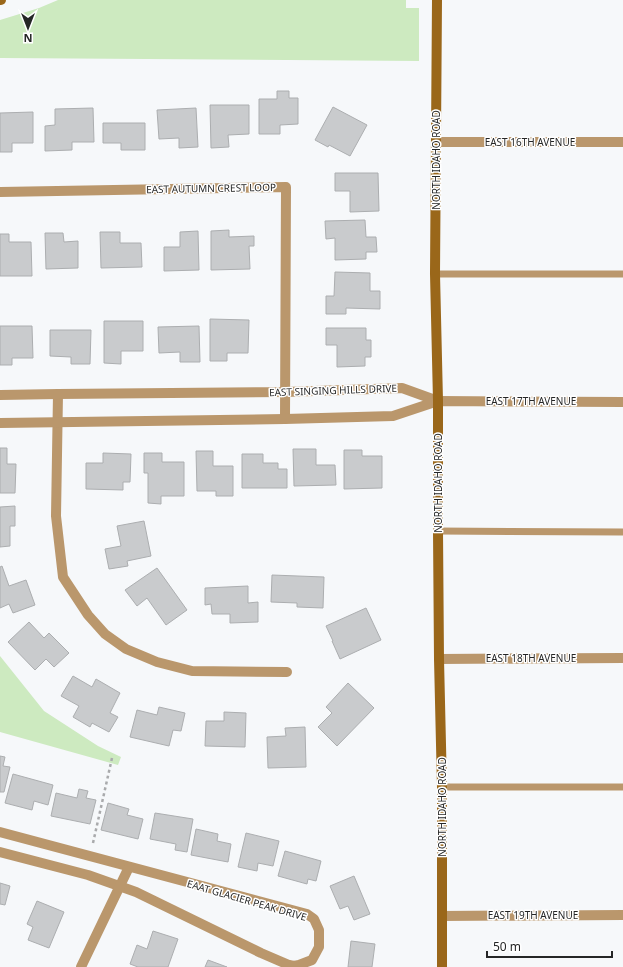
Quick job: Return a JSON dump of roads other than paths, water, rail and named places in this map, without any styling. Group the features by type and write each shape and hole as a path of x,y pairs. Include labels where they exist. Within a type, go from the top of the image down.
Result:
{"main road":[{"name":"NORTH IDAHO ROAD","path":"437,0 435,274 438,401 439,659 442,788 442,967"}],"street":[{"name":"EAST 16TH AVENUE","path":"436,142 623,142"},
{"name":"EAST AUTUMN CREST LOOP","path":"0,192 286,187 285,419"},
{"name":"EAST SINGING HILLS DRIVE","path":"0,395 285,392 402,388 438,401"},
{"path":"58,394 56,516 63,577 88,615 105,634 126,649 157,662 192,671 287,672"},
{"name":"EAST 17TH AVENUE","path":"438,401 623,402"},
{"path":"0,424 393,416 438,401"},
{"name":"EAST 18TH AVENUE","path":"439,659 623,658"},
{"name":"EAAT GLACIER PEAK DRIVE","path":"0,832 307,914 314,919 319,930 319,947 312,960 299,965 289,965 261,953 136,892 88,875 0,852"},
{"path":"80,967 129,867"},
{"name":"EAST 19TH AVENUE","path":"442,916 623,915"}],"lane":[{"path":"435,274 623,274"},
{"path":"438,531 623,532"},
{"path":"442,788 623,788"}]}
